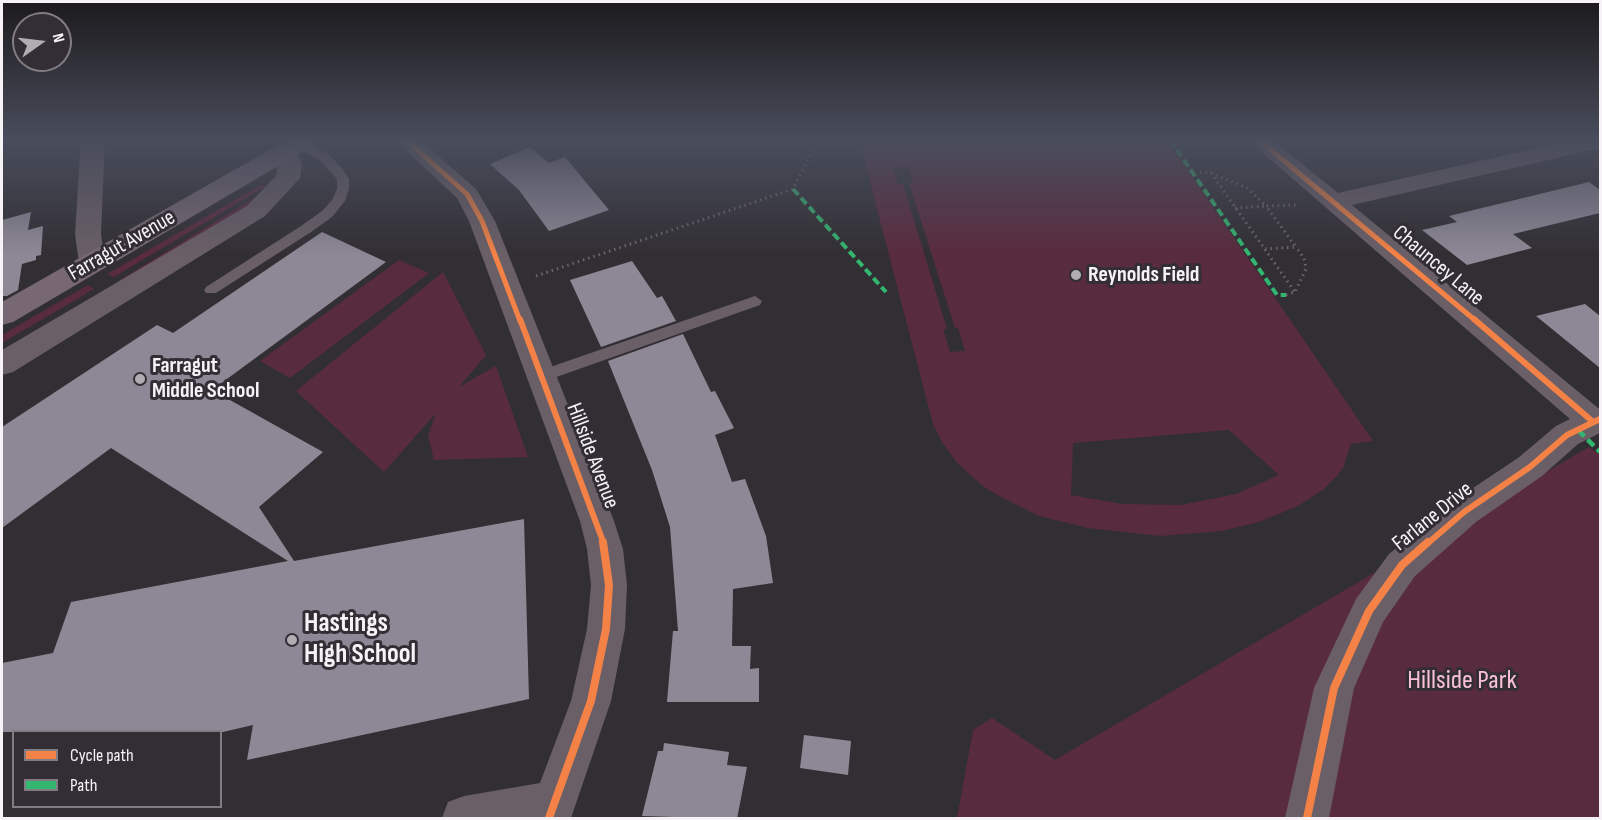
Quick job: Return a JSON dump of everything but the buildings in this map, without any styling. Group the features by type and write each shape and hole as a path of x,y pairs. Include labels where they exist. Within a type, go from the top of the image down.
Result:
{"main road":[{"name":"Farragut Avenue","path":"2,315 239,178"}],"street":[{"path":"91,178 88,234 92,263"},
{"path":"2,364 256,211 288,178"},
{"name":"Hillside Avenue","path":"449,178 467,194 482,221 597,521 605,549 609,585 606,629 591,701 551,811"},
{"name":"Chauncey Lane","path":"1303,178 1596,420"},
{"path":"1331,202 1436,178"},
{"name":"Farlane Drive","path":"1307,819 1334,688 1369,611 1401,565 1464,512 1530,467 1567,435 1596,420"},
{"path":"464,819 551,811"}],"lane":[{"path":"211,291 327,214 338,201 343,189 343,178"},
{"path":"542,376 755,301"}],"path":[{"path":"532,277 794,189 798,178"},
{"path":"1215,178 1295,292"},
{"path":"1225,178 1247,188 1266,206 1304,258 1306,269 1295,292 1286,295"},
{"path":"1235,208 1300,205"},
{"path":"1264,249 1296,247"}],"green space":[{"path":"869,178 896,178 898,184 903,184 947,329 943,329 950,352 965,351 958,328 955,328 909,183 913,183 912,178 1193,178 1373,441 1351,444 1343,468 1335,478 1324,489 1298,506 1259,522 1221,531 1160,536 1088,528 1039,516 984,487 958,464 942,442 933,424","holes":["1229,430 1279,475 1236,494 1181,505 1122,504 1071,495 1073,443"]},
{"path":"261,185 268,185 114,277 107,274"},
{"path":"269,189 264,197 122,283 120,280"},
{"path":"399,260 429,273 290,378 260,361"},
{"path":"443,272 486,355 459,387 496,366 528,457 434,460 428,436 436,413 384,472 296,391"},
{"path":"88,285 94,289 2,343 2,335"},
{"name":"Hillside Park","path":"1589,447 1600,455 1600,818 957,818 973,730 992,718 1055,760"}],"marked path":[{"path":"1196,178 1277,295 1286,295"},
{"path":"793,189 886,292"},
{"path":"1578,430 1600,452"}],"cycle path":[{"path":"449,178 467,194 482,221 597,521 605,549 609,585 606,629 591,701 549,818"},
{"path":"1305,178 1538,373 1592,421"},
{"path":"1307,818 1334,688 1369,611 1402,565 1464,512 1530,467 1567,435 1600,419"}],"place":[{"name":"Reynolds Field","path":"1076,275"},
{"name":"Farragut Middle School","path":"140,379"},
{"name":"Hastings High School","path":"292,640"}]}
